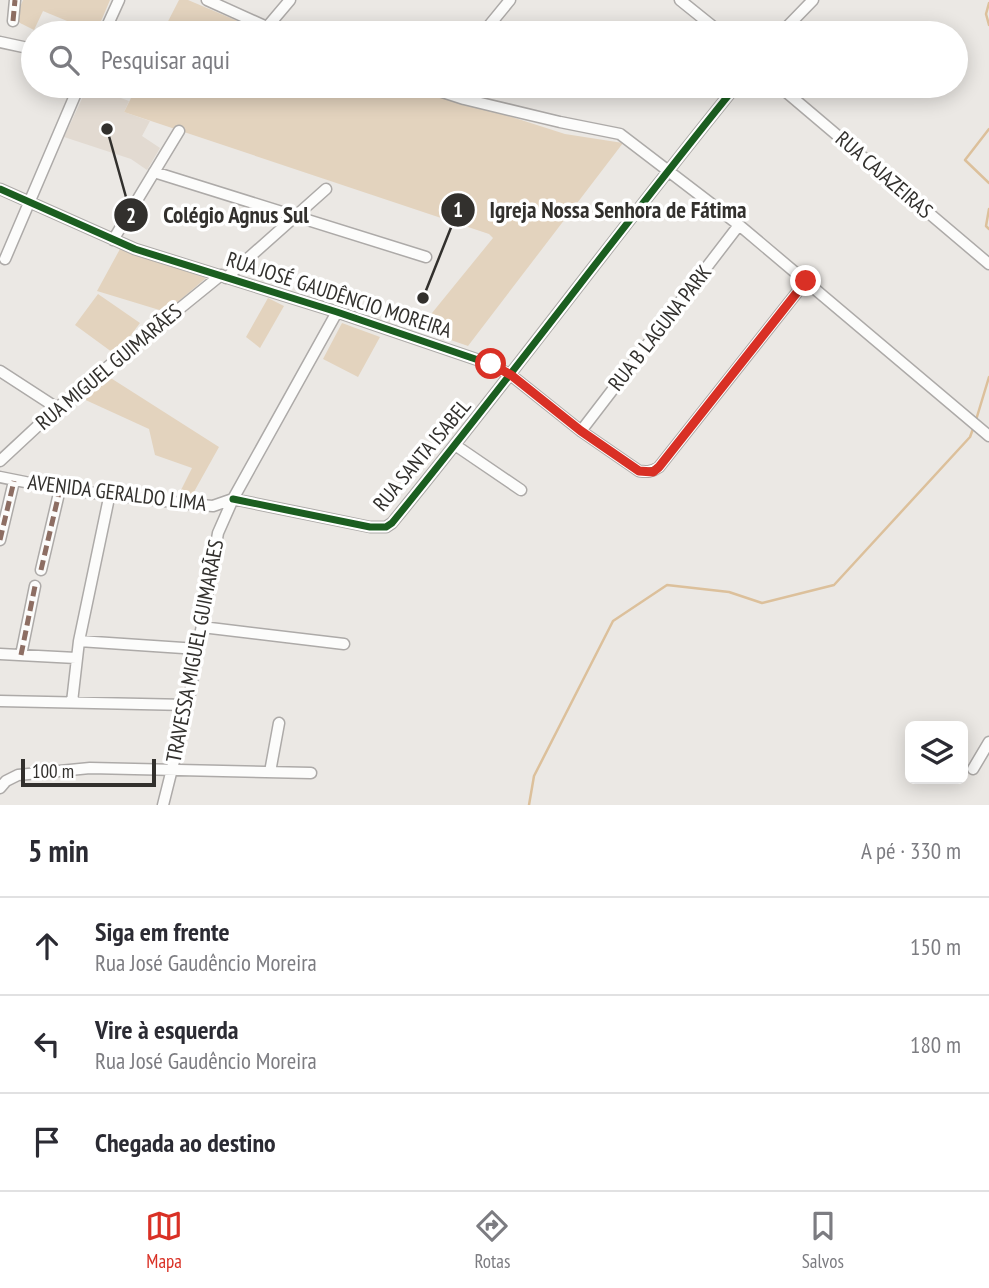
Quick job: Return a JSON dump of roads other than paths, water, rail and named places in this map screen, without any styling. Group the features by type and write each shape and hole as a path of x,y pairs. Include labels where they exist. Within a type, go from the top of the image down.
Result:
{"street":[{"path":"13,17 17,0"},
{"path":"109,21 119,0"},
{"path":"207,0 256,21"},
{"path":"272,21 290,0"},
{"path":"493,21 510,0"},
{"path":"680,0 706,21"},
{"path":"793,21 813,0"},
{"path":"0,43 21,47"},
{"path":"5,259 74,98"},
{"path":"474,98 560,122 620,134 739,226 989,436"},
{"name":"RUA SANTA ISABEL","path":"233,499 370,527 386,527 392,523 726,98"},
{"name":"RUA CAJAZEIRAS","path":"793,98 989,264"},
{"path":"113,240 179,131"},
{"path":"154,172 426,257"},
{"name":"RUA JOSÉ GAUDÊNCIO MOREIRA","path":"0,189 113,240 491,364 511,375 581,431 639,471 653,472 668,457 806,281"},
{"name":"RUA MIGUEL GUIMARÃES","path":"0,461 57,408 224,277 326,189"},
{"name":"RUA B LAGUNA PARK","path":"581,431 739,226"},
{"name":"TRAVESSA MIGUEL GUIMARÃES","path":"163,805 188,705 218,533 233,499 337,312"},
{"path":"0,371 57,408"},
{"path":"455,445 521,490"},
{"name":"AVENIDA GERALDO LIMA","path":"0,477 60,489 213,506 233,499"},
{"path":"0,540 14,481"},
{"path":"41,570 60,489"},
{"path":"72,702 79,641 110,493"},
{"path":"21,655 35,586"},
{"path":"202,627 344,644"},
{"path":"79,641 198,649"},
{"path":"0,654 76,658"},
{"path":"0,701 188,705"},
{"path":"270,772 279,723"},
{"path":"973,768 989,742"},
{"path":"0,789 6,781 24,774 90,768 311,773"}],"waterway":[{"path":"989,3 986,14 989,25"},
{"path":"989,129 965,160 989,183"},
{"path":"989,209 986,226 989,229"},
{"path":"976,420 989,377"},
{"path":"529,805 534,776 613,621 667,585 729,592 762,603 834,585 970,437 973,429"}],"place":[{"name":"Colégio Agnus Sul","path":"107,129"},
{"name":"Igreja Nossa Senhora de Fátima","path":"423,298"}]}
